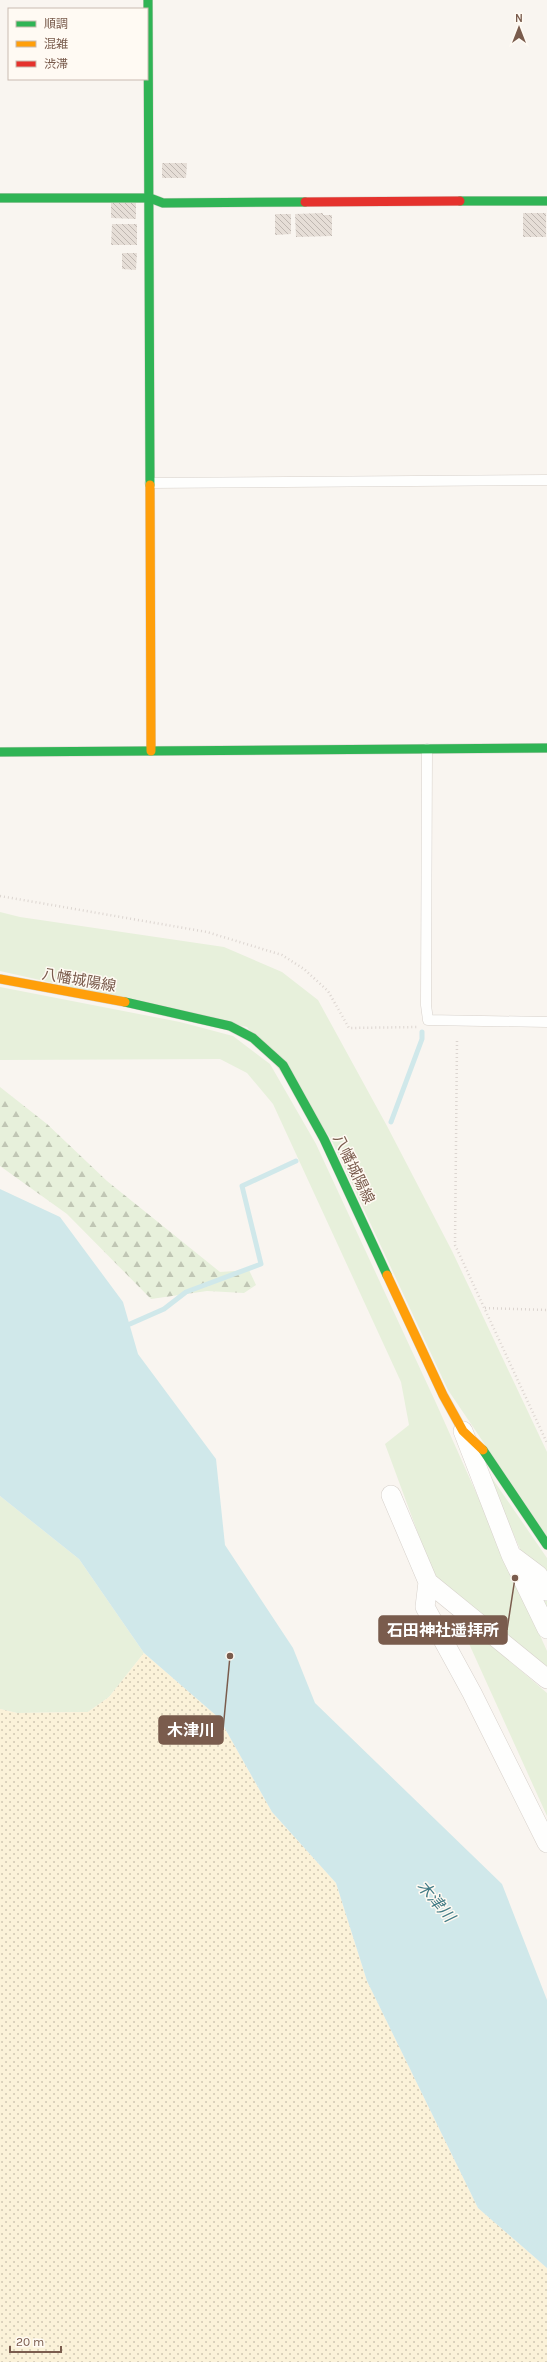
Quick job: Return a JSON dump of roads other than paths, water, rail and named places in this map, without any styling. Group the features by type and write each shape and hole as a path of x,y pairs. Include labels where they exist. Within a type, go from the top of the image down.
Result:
{"street":[{"path":"148,0 150,198 151,751"},
{"path":"0,198 150,198 163,203 547,201"},
{"path":"0,752 547,748"},
{"name":"八幡城陽線","path":"0,979 126,1002 230,1026 253,1038 283,1065 324,1139 443,1394 463,1431 482,1448 547,1545"},
{"path":"463,1431 511,1555 547,1629"},
{"path":"391,1495 428,1582 547,1679"},
{"path":"511,1555 538,1575 547,1591"},
{"path":"428,1582 425,1607 472,1693 547,1843"}],"lane":[{"path":"150,483 547,480"},
{"path":"427,749 426,1005 428,1020 547,1022"}],"water":[{"path":"0,1189 60,1217 123,1302 138,1354 216,1459 225,1545 293,1648 315,1703 502,1884 547,2000 547,2268 478,2208 367,1981 336,1883 272,1812 219,1718 144,1653 79,1559 0,1496"}],"waterway":[{"path":"391,1122 422,1039 422,1032"},
{"path":"130,1324 164,1309 186,1292 261,1264 242,1186 296,1161"}],"place":[{"name":"石田神社遥拝所","path":"515,1578"},
{"name":"木津川","path":"230,1656"}]}
